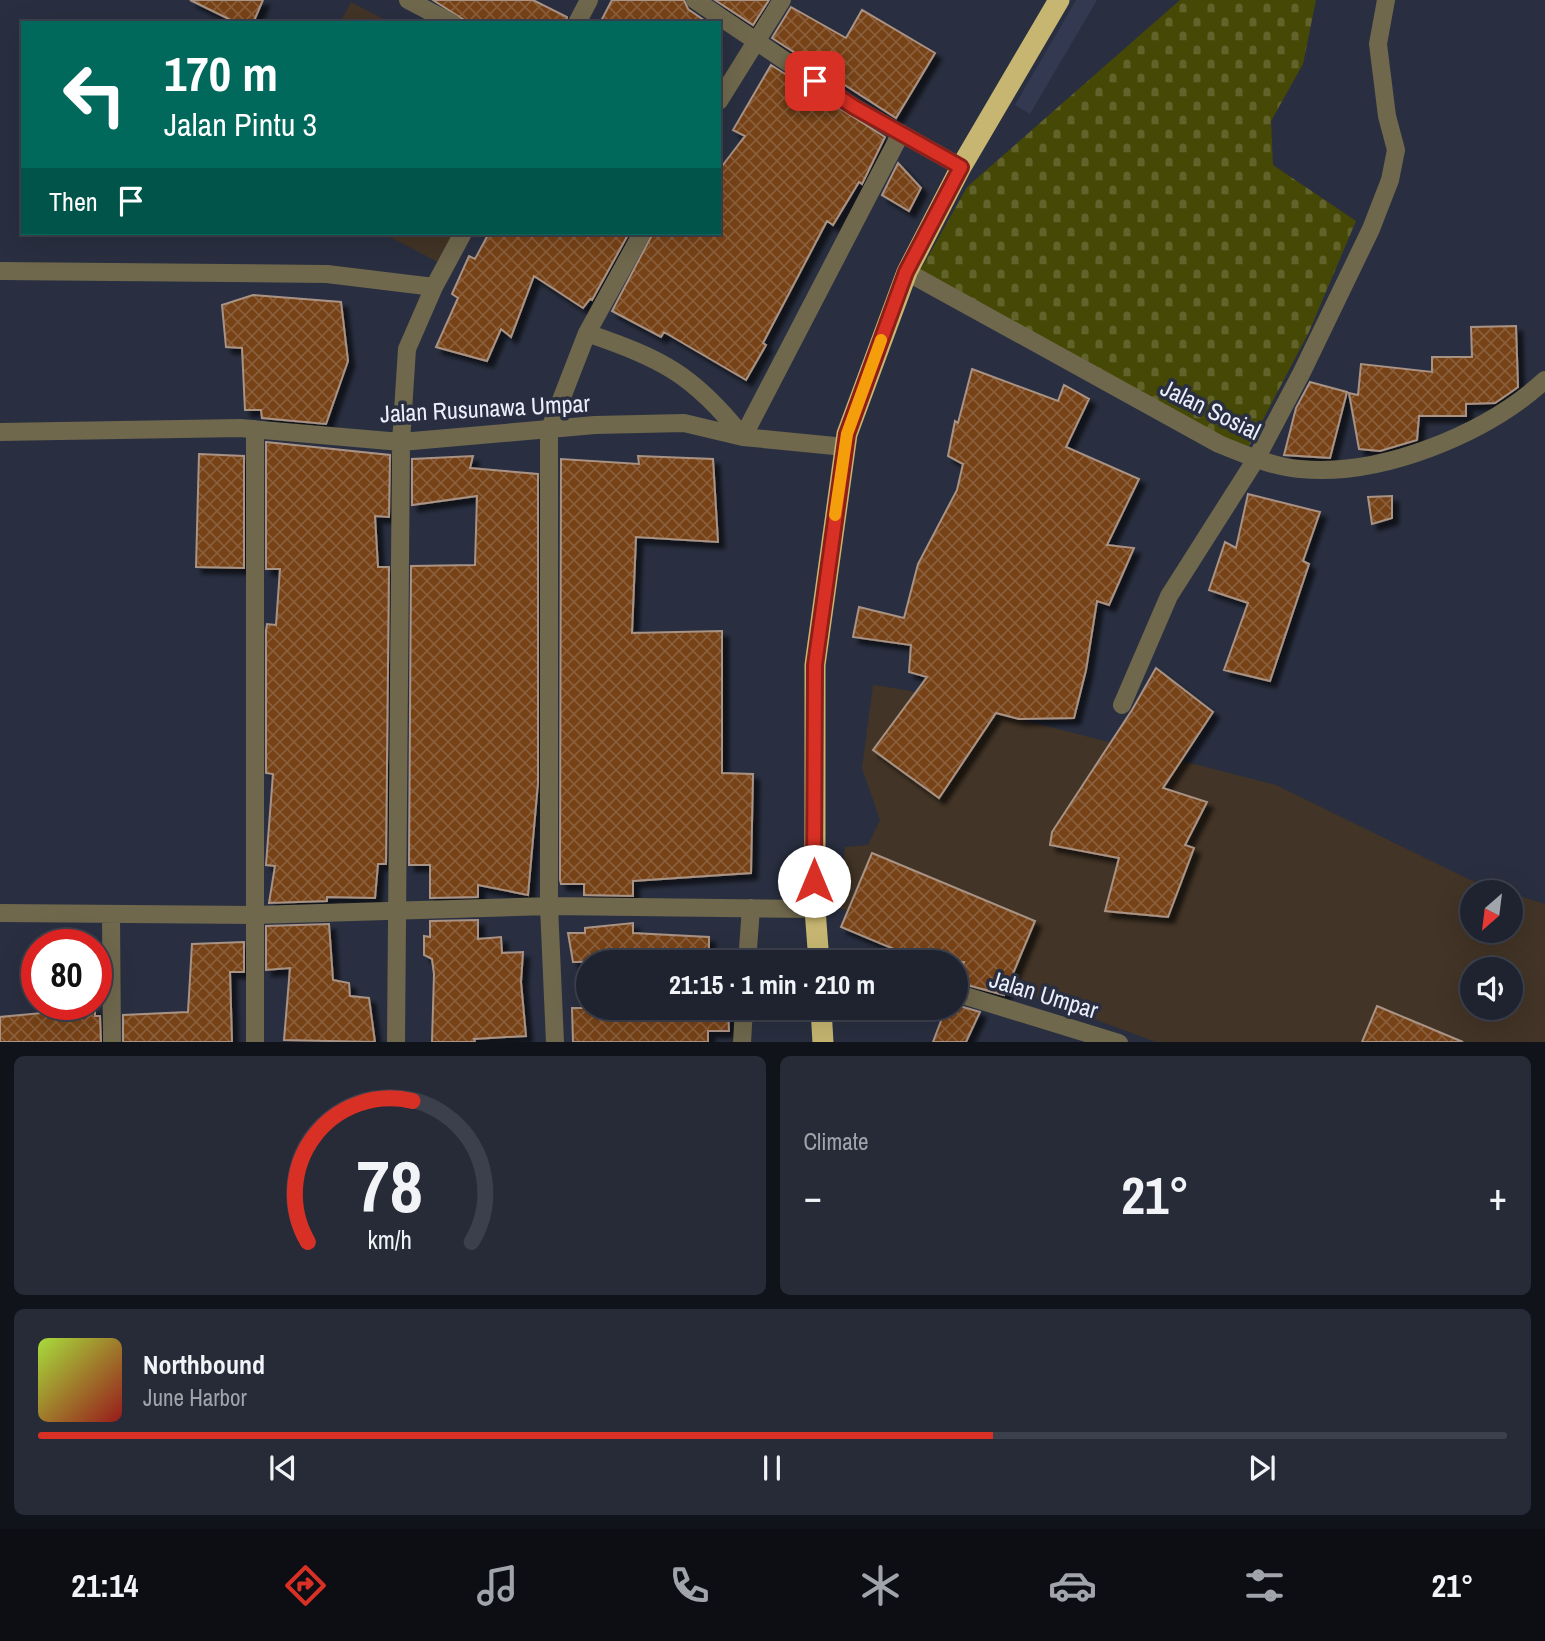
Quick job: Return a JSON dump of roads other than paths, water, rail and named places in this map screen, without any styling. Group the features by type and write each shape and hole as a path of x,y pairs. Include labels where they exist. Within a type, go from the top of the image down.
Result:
{"highway":[{"path":"817,950 815,909 815,665 845,447 906,272 961,167 1059,0"},
{"path":"822,1020 823,1042"}],"street":[{"path":"408,0 448,21"},
{"path":"578,21 589,0"},
{"path":"695,0 854,107 961,167"},
{"path":"721,98 782,0"},
{"path":"1122,705 1169,596 1256,459 1371,229 1390,180 1396,150 1387,116 1378,44 1386,0"},
{"path":"587,333 668,365 704,391 743,437 901,133"},
{"path":"396,1042 401,442 407,349 434,287 462,235"},
{"path":"555,1042 549,906 549,431 587,333 641,235"},
{"path":"0,271 327,274 434,287"},
{"name":"Jalan Sosial","path":"906,272 1219,444 1256,459 1299,470 1339,470 1416,454 1520,403 1545,380"},
{"name":"Jalan Rusunawa Umpar","path":"0,432 255,429 401,442 595,425 684,423 743,437 845,447"},
{"path":"255,429 255,1042"},
{"path":"0,913 111,916 255,915 549,906 815,909"},
{"path":"748,950 751,908"},
{"path":"111,916 112,1042"},
{"name":"Jalan Umpar","path":"968,997 1119,1042"},
{"path":"742,1042 743,1020"}]}
